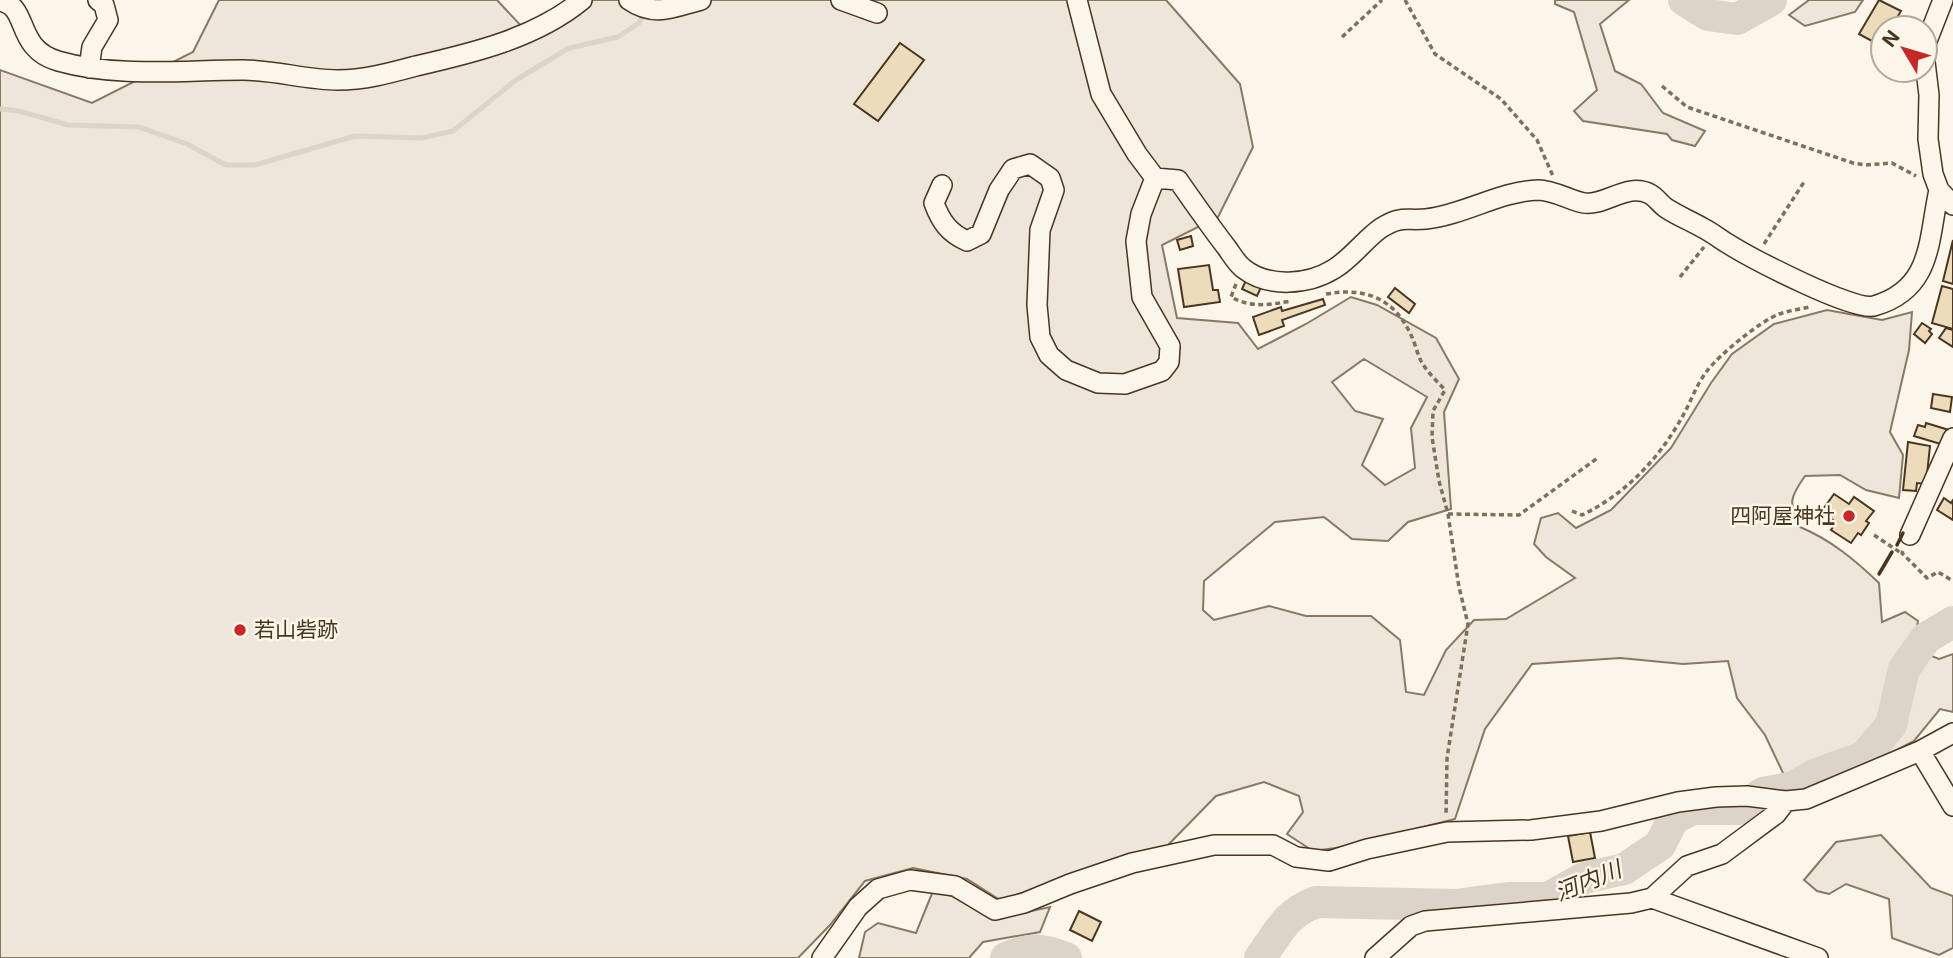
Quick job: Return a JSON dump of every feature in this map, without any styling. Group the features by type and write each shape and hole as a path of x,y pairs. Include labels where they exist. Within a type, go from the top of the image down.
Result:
{"street":[{"path":"89,68 92,47 108,20 104,5 98,0"},
{"path":"0,1 10,2 17,9 26,37 38,52 55,61 89,68 130,71 247,70 336,80 363,79 460,56 519,37 566,13 582,0"},
{"path":"633,2 658,12 701,0"},
{"path":"841,0 877,13"},
{"path":"1077,0 1101,94 1137,154 1155,178 1178,180 1243,268 1266,280 1303,281 1332,270 1360,249 1379,229 1402,217 1423,219 1444,216 1507,196 1539,190 1584,203 1629,191 1650,193 1665,207 1756,258 1834,296 1871,307 1902,293 1924,267 1939,190"},
{"path":"1928,84 1928,139 1933,174 1939,190 1953,205"},
{"path":"942,184 934,203 939,216 952,235 967,241 981,234 999,190 1013,169 1030,164 1050,178 1054,190 1040,230 1037,305 1040,337 1049,355 1066,369 1098,383 1125,384 1162,371 1169,362 1170,346 1142,297 1136,241 1141,215 1155,178"},
{"path":"1910,535 1953,438"},
{"path":"822,958 858,906 878,889 910,880 955,886 995,910 1024,903 1132,863 1214,845 1273,845 1296,857 1329,861 1367,849 1447,832 1531,830 1601,821 1716,797 1747,796 1779,801 1807,799 1920,751 1953,733"},
{"path":"1920,751 1953,806"},
{"path":"1376,958 1411,926 1425,921 1631,903 1653,898 1688,866 1722,854 1776,814 1779,801"},
{"path":"1653,898 1772,950 1818,958"}],"path":[{"path":"1342,37 1382,0"},
{"path":"1405,0 1435,54 1501,99 1528,130 1546,158 1560,194"},
{"path":"1662,86 1686,107 1853,163 1892,163 1939,190"},
{"path":"1756,258 1804,182"},
{"path":"1680,277 1714,235"},
{"path":"1243,268 1231,297 1242,304 1258,306 1296,300"},
{"path":"1321,295 1350,290 1379,298 1396,311 1410,334 1421,361 1446,390 1433,411 1432,437 1468,624 1447,758 1447,832"},
{"path":"1572,511 1582,515 1603,505 1625,489 1680,421 1707,370 1757,326 1778,314 1818,305 1834,296"},
{"path":"1448,514 1519,515 1599,457"},
{"path":"1874,535 1902,553 1927,578 1938,572 1953,581"},
{"path":"1902,553 1910,535"}],"shaded area":[{"path":"219,0 497,0 523,28 578,15 592,0 1166,0 1240,84 1253,147 1218,217 1162,245 1177,318 1238,323 1258,349 1351,297 1377,305 1436,338 1459,379 1444,412 1451,509 1408,522 1388,541 1352,539 1324,517 1275,522 1204,581 1203,610 1214,620 1269,606 1306,616 1371,616 1400,640 1406,692 1424,695 1446,650 1474,620 1506,619 1575,578 1546,557 1534,544 1541,518 1558,513 1576,528 1611,510 1671,448 1732,354 1774,324 1827,310 1882,320 1912,312 1909,350 1890,432 1903,455 1899,498 1866,490 1840,475 1805,476 1796,489 1792,506 1800,527 1842,551 1879,583 1882,622 1905,612 1918,621 1914,649 1939,659 1953,654 1953,712 1940,709 1914,741 1876,761 1808,789 1783,773 1765,735 1737,698 1728,661 1683,664 1620,658 1532,664 1485,729 1455,819 1343,847 1313,851 1287,834 1303,812 1299,796 1264,782 1216,796 1167,846 1000,900 967,879 913,868 865,881 830,925 798,958 0,958 0,70 92,103 193,52","holes":["1364,359 1427,397 1411,428 1415,468 1385,485 1362,465 1383,419 1355,411 1332,382"]},
{"path":"1555,0 1629,0 1600,24 1615,71 1641,84 1663,113 1705,131 1695,146 1672,140 1667,134 1583,121 1574,111 1597,90 1574,12 1555,4"},
{"path":"1809,0 1863,0 1855,12 1805,26 1789,15"},
{"path":"1881,835 1931,888 1953,896 1953,948 1939,955 1892,938 1889,899 1846,884 1829,894 1817,891 1804,880 1836,842"},
{"path":"933,891 956,897 993,919 1050,907 1040,932 983,942 969,958 859,958 865,932 878,923 916,933"}],"building":[{"path":"1879,0 1901,11 1899,14 1871,14"},
{"path":"1869,17 1869,39 1859,34"},
{"path":"900,43 924,60 878,121 854,104"},
{"path":"1191,236 1193,246 1180,250 1177,240"},
{"path":"1953,240 1953,284 1943,281"},
{"path":"1209,265 1213,290 1218,290 1220,302 1184,307 1178,269"},
{"path":"1247,278 1262,285 1257,296 1242,289"},
{"path":"1942,286 1953,289 1953,329 1932,323"},
{"path":"1395,288 1415,304 1409,313 1388,297"},
{"path":"1323,299 1325,305 1282,320 1284,326 1259,335 1253,317 1281,307 1282,311"},
{"path":"1922,323 1931,329 1929,331 1932,334 1925,343 1914,334"},
{"path":"1946,328 1953,330 1953,347 1939,338"},
{"path":"1933,394 1952,397 1950,412 1931,408"},
{"path":"1926,423 1949,430 1944,445 1914,436 1918,425 1925,427"},
{"path":"1908,442 1930,446 1926,484 1917,483 1916,491 1903,490"},
{"name":"四阿屋神社","path":"1834,494 1849,504 1854,497 1874,511 1866,521 1869,523 1861,535 1858,533 1851,543 1831,530 1836,522 1821,512"},
{"path":"1944,498 1951,503 1953,500 1953,520 1937,510"},
{"path":"1590,832 1595,858 1573,862 1568,836"},
{"path":"1079,911 1101,922 1092,941 1070,930"}],"waterway":[{"path":"1684,0 1708,15 1737,19 1771,0"},
{"path":"0,109 19,111 68,125 139,127 187,144 226,165 255,165 355,136 422,138 453,131 516,80 569,48 618,37 639,23 645,12"},
{"name":"河内川","path":"1260,958 1290,918 1316,902 1455,905 1508,898 1548,898 1584,878 1624,869 1660,845 1673,819 1693,809 1740,809 1763,793 1794,787 1814,775 1864,757 1891,725 1904,669 1926,638 1953,622"},
{"name":"河内川","path":"1006,958 1036,950 1066,958"}],"wall":[{"path":"1897,545 1903,533"},
{"path":"1879,574 1892,552"}],"place":[{"name":"四阿屋神社","path":"1849,516"},
{"name":"若山砦跡","path":"240,630"}]}
